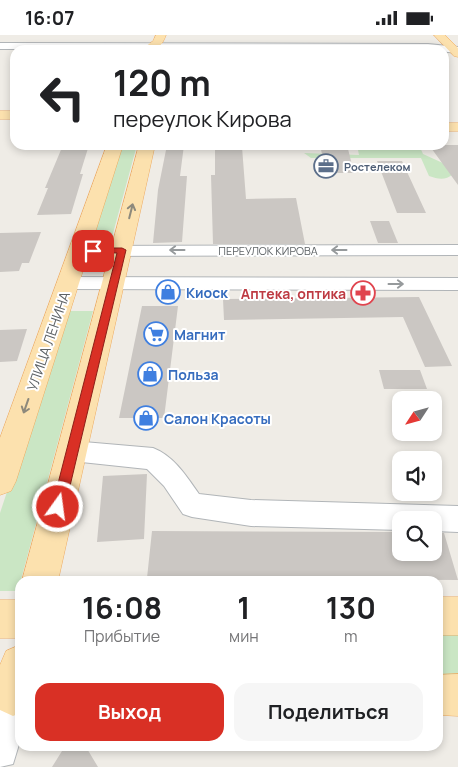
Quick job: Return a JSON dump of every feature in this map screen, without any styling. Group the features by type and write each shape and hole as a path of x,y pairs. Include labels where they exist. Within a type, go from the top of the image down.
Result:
{"main road":[{"path":"439,35 455,48"},
{"name":"УЛИЦА ЛЕНИНА","path":"0,481 113,150"},
{"path":"41,576 146,150"},
{"path":"443,616 458,616"},
{"path":"0,619 15,619"},
{"path":"443,695 458,695"}],"street":[{"name":"ПЕРЕУЛОК КИРОВА","path":"79,251 458,251"},
{"path":"68,283 458,284"},
{"path":"72,451 152,459 172,478 192,505 251,513 458,519"},
{"path":"0,751 13,687"}],"green space":[{"path":"118,150 136,150 112,237 91,237"},
{"path":"358,150 421,150 423,154 445,164 453,174 441,179 429,176 421,158 311,158 304,153 359,155"},
{"path":"67,311 93,311 22,576 15,576 15,591 0,591 0,513"},
{"path":"443,630 458,630 458,675 443,675"}],"building":[{"path":"449,145 458,145 458,185 433,150 449,150"},
{"path":"61,150 87,150 80,174 83,174 71,214 37,215 48,188 45,188"},
{"path":"166,150 183,150 180,176 187,176 182,242 153,243 158,190"},
{"path":"215,150 242,150 246,199 296,198 305,244 213,244 211,175 215,175"},
{"path":"321,150 348,150 354,173 326,173"},
{"path":"377,161 402,161 426,213 397,213"},
{"path":"370,221 389,221 398,243 378,243"},
{"path":"41,232 29,263 22,263 19,271 0,272 0,233"},
{"path":"419,297 452,366 425,367 403,317 224,320 223,299"},
{"path":"142,306 178,306 164,418 119,418"},
{"path":"27,329 17,361 0,362 0,330"},
{"path":"379,370 420,370 427,389 384,389"},
{"path":"147,474 144,539 97,542 103,476"},
{"path":"152,531 392,532 392,561 442,561 442,533 444,533 458,580 443,580 443,576 147,576"},
{"path":"62,751 88,751 98,767 52,767"}],"place":[{"name":"Ростелеком","path":"326,166"},
{"name":"Киоск","path":"168,292"},
{"name":"Аптека, оптика","path":"363,293"},
{"name":"Магнит","path":"156,334"},
{"name":"Польза","path":"150,374"},
{"name":"Салон Красоты","path":"146,418"}],"route":[{"path":"58,507 122,250 93,251"}]}
